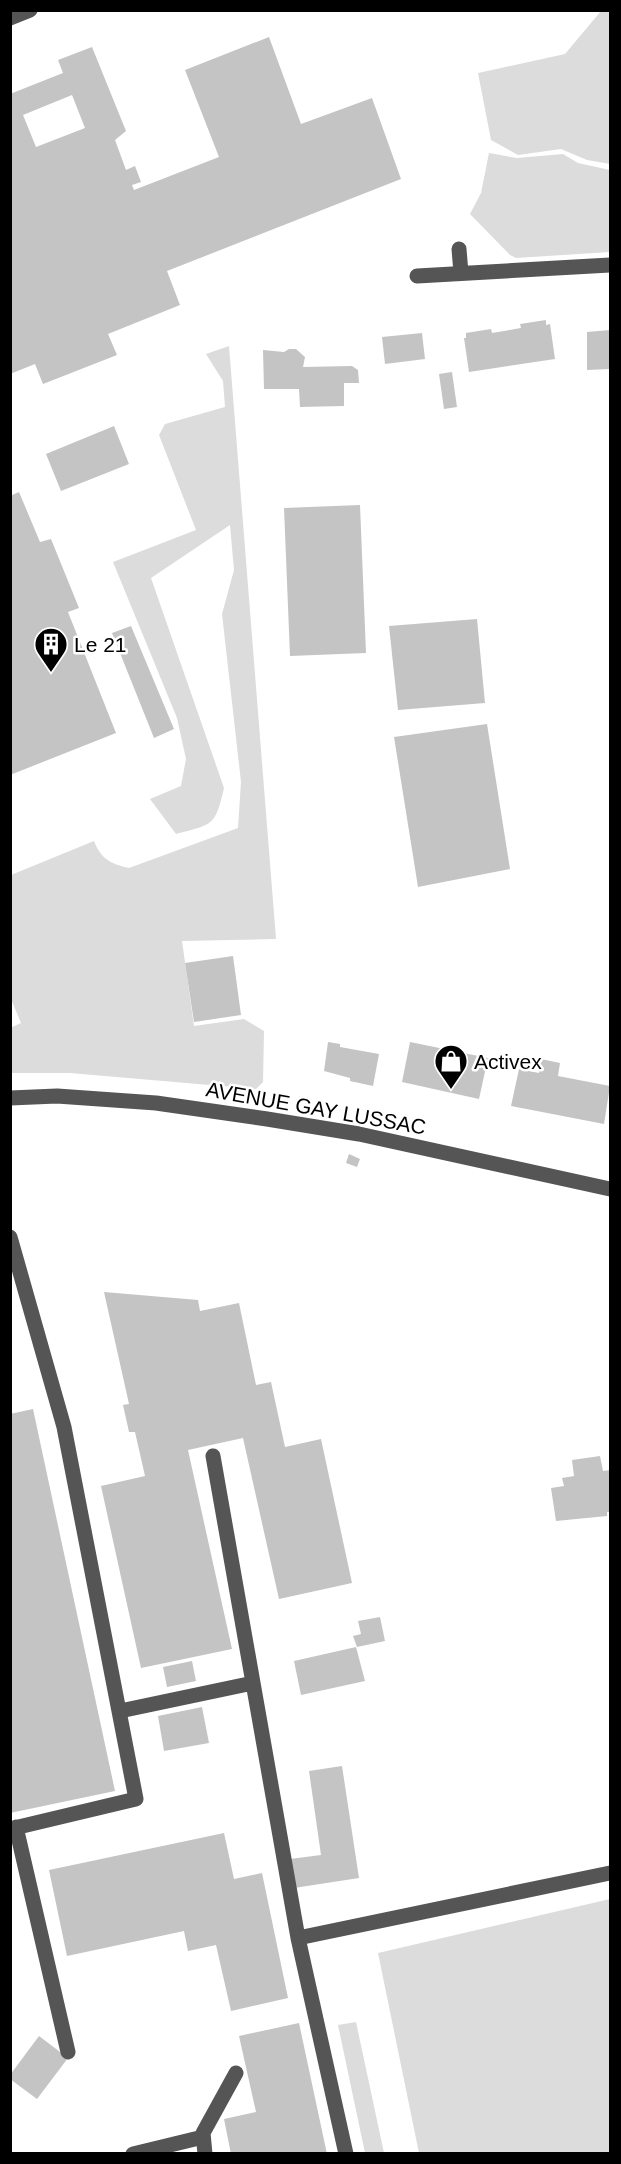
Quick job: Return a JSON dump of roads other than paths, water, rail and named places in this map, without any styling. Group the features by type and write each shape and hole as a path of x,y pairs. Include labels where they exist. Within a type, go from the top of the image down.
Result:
{"street":[{"path":"10,18 30,10"},
{"path":"459,249 461,273"},
{"path":"417,276 610,265"},
{"name":"AVENUE GAY LUSSAC","path":"10,1098 57,1096 145,1102 267,1119 359,1134 610,1189"},
{"path":"10,1237 64,1427 136,1799 13,1828 68,2052"},
{"path":"213,1456 298,1938 346,2154"},
{"path":"120,1711 253,1683"},
{"path":"298,1938 610,1873"},
{"path":"205,2154 203,2137 236,2073"},
{"path":"133,2154 203,2137"}],"place":[{"name":"Le 21","path":"51,673"},
{"name":"Activex","path":"451,1090"}]}
